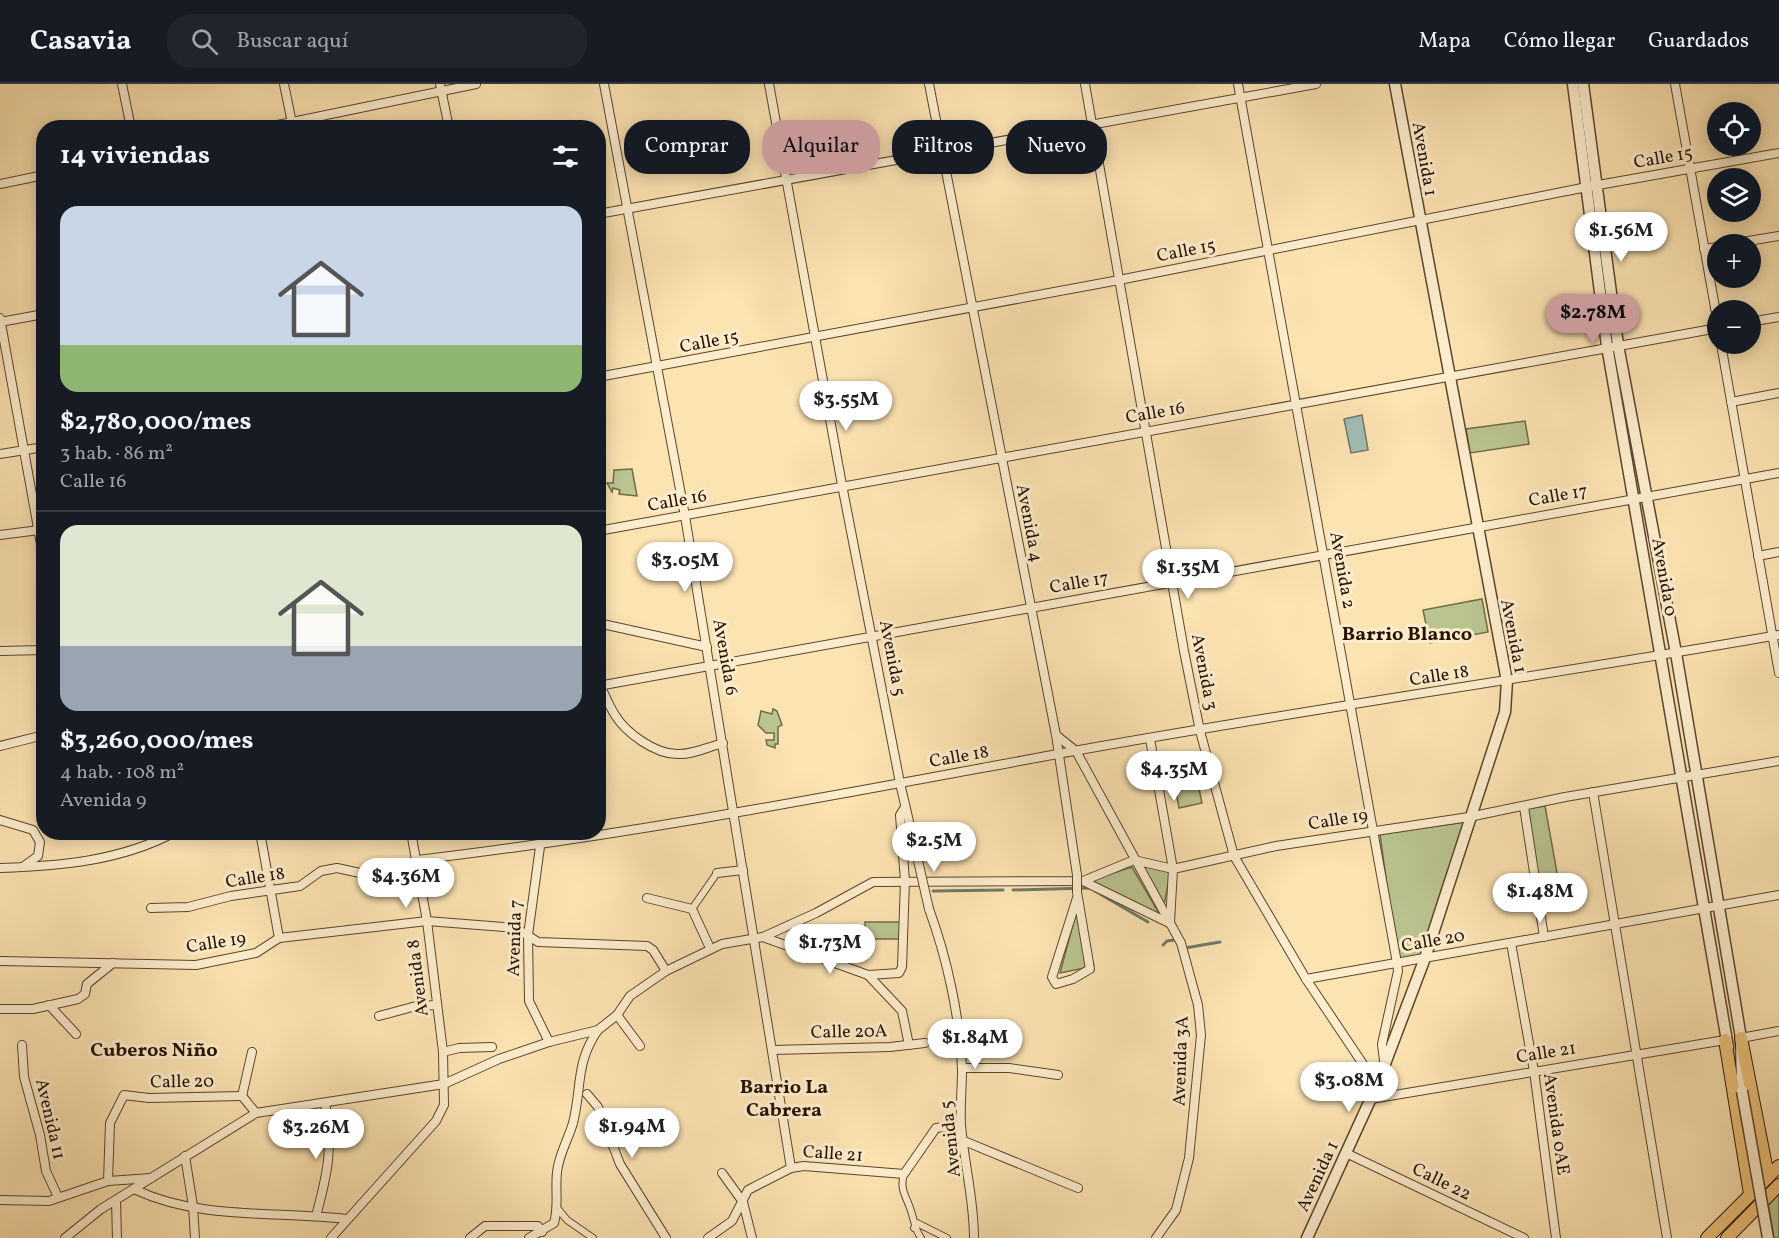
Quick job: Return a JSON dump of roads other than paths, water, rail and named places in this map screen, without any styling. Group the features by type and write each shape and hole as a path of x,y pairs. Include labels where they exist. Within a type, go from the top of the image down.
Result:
{"main road":[{"path":"1741,1038 1768,1176"},
{"path":"1725,1040 1750,1194"},
{"path":"1707,1238 1779,1166"},
{"path":"1727,1238 1779,1185"}],"street":[{"path":"122,84 129,120"},
{"path":"284,84 291,120"},
{"path":"308,120 441,87 477,84"},
{"name":"Avenida 6","path":"604,84 685,516 743,870 758,937 791,1168"},
{"name":"Avenida 5","path":"769,84 842,485 900,783 929,909 938,934 959,1038 962,1068 961,1125 972,1193 974,1238"},
{"name":"Avenida 4","path":"929,84 936,120"},
{"name":"Avenida 3","path":"1085,84 1092,120"},
{"name":"Avenida 2","path":"1238,84 1397,963 1398,971 1382,1044 1384,1061"},
{"path":"1107,122 1316,84"},
{"name":"Avenida 1","path":"1307,1238 1377,1085 1384,1061 1425,958 1469,817 1506,712 1507,681 1395,84"},
{"name":"Avenida 0","path":"1573,84 1591,186 1634,498 1705,908 1725,1040 1740,1072"},
{"name":"Avenida 0","path":"1583,84 1591,186"},
{"path":"1675,84 1713,300"},
{"path":"441,87 447,120"},
{"name":"Calle 15","path":"606,376 658,368 1119,280 1591,186 1779,153"},
{"path":"606,212 892,161"},
{"name":"Avenida 4","path":"946,174 1029,608 1056,735 1080,878 1052,979 1060,984 1090,969 1077,895"},
{"name":"Avenida 3","path":"1101,174 1200,731 1234,856 1306,979 1377,1085"},
{"path":"0,184 36,177"},
{"path":"1761,239 1779,236"},
{"path":"36,315 0,321 22,451 36,516"},
{"path":"1761,320 1779,317"},
{"name":"Calle 16","path":"606,530 1707,328"},
{"name":"Avenida 0","path":"1613,346 1647,496 1676,653 1694,775 1741,1038 1742,1091 1768,1238"},
{"path":"1723,354 1758,556 1776,635 1779,673"},
{"path":"1731,402 1779,393"},
{"path":"0,454 36,448"},
{"name":"Calle 17","path":"606,685 1779,473"},
{"path":"0,535 36,530"},
{"path":"1758,556 1779,552"},
{"path":"606,625 707,647"},
{"name":"Calle 18","path":"606,834 1076,751 1776,635"},
{"path":"0,651 36,650"},
{"path":"606,699 615,716 634,736 658,749 675,755 723,743"},
{"path":"1056,735 1076,751 1170,923"},
{"path":"0,746 36,737"},
{"name":"Avenida 3A","path":"1150,739 1173,869 1170,923 1188,960 1198,1005 1201,1035 1189,1158 1176,1210 1156,1238"},
{"name":"Calle 19","path":"1134,860 1173,869 1276,846 1374,829 1469,817 1593,792 1779,761"},
{"path":"1593,792 1667,1238"},
{"path":"758,937 868,975 895,975 902,967 905,880 900,815 905,807"},
{"path":"1524,807 1544,937"},
{"path":"0,820 33,830 36,835"},
{"path":"22,867 38,856 39,840"},
{"path":"0,867 94,860 148,846 160,840"},
{"path":"261,840 279,938"},
{"name":"Avenida 8","path":"331,1238 436,1121 444,1105 437,1005 427,921 413,840"},
{"name":"Avenida 7","path":"541,840 528,934 529,1000 549,1042"},
{"name":"Calle 18","path":"151,908 188,907 231,896 300,886 321,871 337,868 360,873 403,867 417,860 570,840"},
{"path":"529,1238 542,1235 554,1223 558,1209 557,1174 562,1147 572,1126 585,1048 598,1030 617,1015 630,996 666,971 710,948 758,937 816,913 873,882 1080,878 1134,860"},
{"path":"692,909 717,873 743,870"},
{"path":"1080,878 1170,923"},
{"name":"Calle 20","path":"1306,979 1779,895"},
{"path":"648,898 692,909"},
{"path":"692,909 710,948"},
{"name":"Calle 19","path":"0,961 196,965 256,953 279,938 427,921 516,928 538,942 647,946 653,950 666,971"},
{"name":"Avenida 0AE","path":"1510,943 1534,1071 1556,1238"},
{"path":"0,1009 33,1009 78,999 85,994 87,984 113,963"},
{"path":"868,975 902,1011 909,1045"},
{"path":"49,1005 76,1034"},
{"path":"380,1016 416,1006 437,1005"},
{"path":"617,1015 640,1046"},
{"path":"64,1238 151,1178 256,1113 444,1084 499,1059 549,1042 598,1030"},
{"path":"1741,1038 1779,1031"},
{"path":"959,1038 986,1036"},
{"name":"Calle 21","path":"1371,1099 1725,1040"},
{"name":"Calle 20A","path":"773,1050 925,1043"},
{"name":"Avenida 11","path":"22,1045 24,1077 40,1135 46,1171 58,1197"},
{"path":"442,1052 459,1048 492,1047"},
{"path":"252,1052 242,1096 256,1113"},
{"path":"962,1068 1010,1068 1058,1075"},
{"path":"587,1094 598,1107 620,1164 666,1238"},
{"name":"Calle 20","path":"108,1181 110,1123 124,1095 149,1098 242,1096"},
{"path":"316,1216 329,1169 328,1118 325,1103"},
{"path":"921,1238 914,1228 911,1209 903,1197 904,1174 936,1128 961,1125"},
{"path":"964,1141 1078,1188"},
{"name":"Calle 22","path":"1346,1153 1524,1238"},
{"path":"185,1156 193,1206 195,1238"},
{"name":"Calle 21","path":"708,1238 732,1221 748,1190 791,1168 804,1166 904,1174"},
{"path":"722,1173 743,1202 752,1238"},
{"path":"0,1200 49,1201 108,1181 151,1178"},
{"path":"136,1190 155,1198 216,1211 346,1219"},
{"path":"116,1201 117,1238"},
{"path":"558,1209 567,1220 593,1238"},
{"path":"914,1228 918,1223 947,1238"},
{"path":"470,1238 485,1226 493,1224 538,1226 542,1235"}],"water":[{"path":"1362,415 1368,450 1351,453 1344,419"}],"waterway":[{"path":"1013,890 1089,888"},
{"path":"933,891 1003,890"},
{"path":"1095,891 1148,922"},
{"path":"1163,945 1167,941 1174,940"},
{"path":"1185,948 1220,942"}],"district":[{"name":"Barrio Blanco","path":"1407,633"},
{"name":"Cuberos Niño","path":"154,1049"},
{"name":"Barrio La Cabrera","path":"784,1098"}]}
